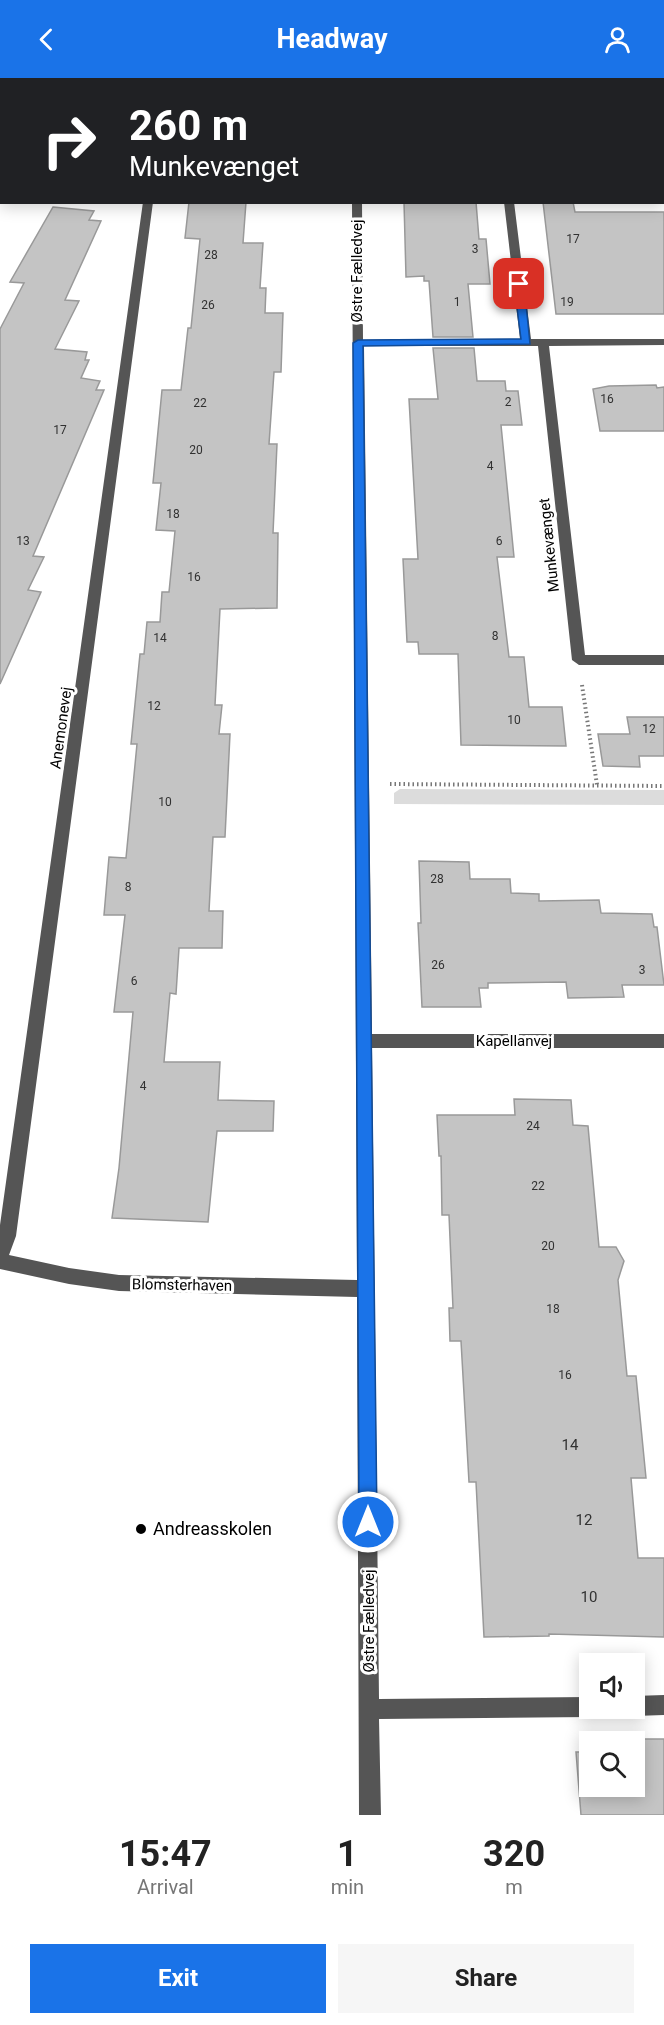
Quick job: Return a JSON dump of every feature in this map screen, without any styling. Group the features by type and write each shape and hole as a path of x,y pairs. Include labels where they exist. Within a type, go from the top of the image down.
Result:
{"street":[{"name":"Anemonevej","path":"0,1256 8,1236 44,982 148,204"},
{"name":"Østre Fælledvej","path":"357,204 370,1815"},
{"path":"509,204 526,342"},
{"name":"Munkevænget","path":"543,342 579,660"},
{"path":"358,343 664,342"},
{"path":"579,660 664,660"},
{"name":"Kapellanvej","path":"365,1041 664,1041"},
{"name":"Blomsterhaven","path":"0,1261 69,1276 119,1283 366,1289"},
{"path":"645,1706 664,1705"},
{"path":"370,1709 579,1707"}],"path":[{"path":"579,660 597,785"},
{"path":"363,784 664,786"}],"shaded area":[{"path":"400,789 664,790 664,805 394,804 394,793"}],"building":[{"path":"189,204 246,204 243,243 263,243 260,288 266,288 265,313 283,313 281,372 274,372 269,444 277,444 273,533 278,533 277,608 220,609 215,705 222,705 219,734 230,734 225,837 213,837 209,911 223,911 222,948 179,948 176,994 170,993 164,1062 220,1062 218,1100 274,1101 273,1131 217,1131 208,1222 112,1218 119,1168 133,1012 114,1012 125,915 104,915 109,857 126,858 137,744 131,744 140,654 144,654 147,622 160,622 162,592 169,592 175,531 156,530 161,483 153,483 162,390 181,390 188,328 191,328 200,239 185,238"},
{"path":"404,204 476,204 479,239 486,239 490,284 468,284 473,337 433,337 429,281 424,281 424,276 406,277"},
{"path":"543,204 573,204 575,212 664,212 664,314 556,314"},
{"path":"53,207 94,211 89,220 101,221 65,300 79,301 55,349 87,352 85,360 89,360 81,378 100,381 96,390 104,390 33,556 44,557 28,590 41,592 0,684 0,329 24,283 10,282"},
{"path":"433,348 474,348 477,381 505,381 506,391 518,391 522,425 501,425 514,557 497,557 509,657 524,657 529,707 562,707 566,746 461,745 458,654 419,654 418,642 407,642 403,559 418,559 409,399 438,399"},
{"path":"656,385 657,388 664,387 664,431 600,431 593,389 609,386"},
{"path":"627,717 664,717 664,756 639,756 640,767 603,766 598,734 630,734"},
{"path":"419,861 469,862 470,879 510,879 511,893 539,894 539,901 599,900 601,913 652,914 654,927 657,927 664,985 622,985 624,997 568,998 566,982 488,983 488,988 479,988 481,1007 422,1007 418,923 421,923"},
{"path":"514,1099 571,1100 573,1125 588,1126 599,1247 616,1247 624,1261 618,1280 627,1376 636,1376 646,1478 631,1478 638,1558 664,1558 664,1637 549,1634 549,1636 484,1637 476,1482 469,1482 461,1341 450,1341 449,1308 453,1308 449,1215 442,1215 441,1156 439,1156 437,1115 515,1115"},
{"path":"645,1739 664,1739 664,1815 581,1815 580,1797 645,1797"},
{"path":"576,1752 579,1752 579,1790"}],"place":[{"name":"Andreasskolen","path":"141,1529"}],"route":[{"path":"368,1522 358,343 526,342 519,284"}]}
